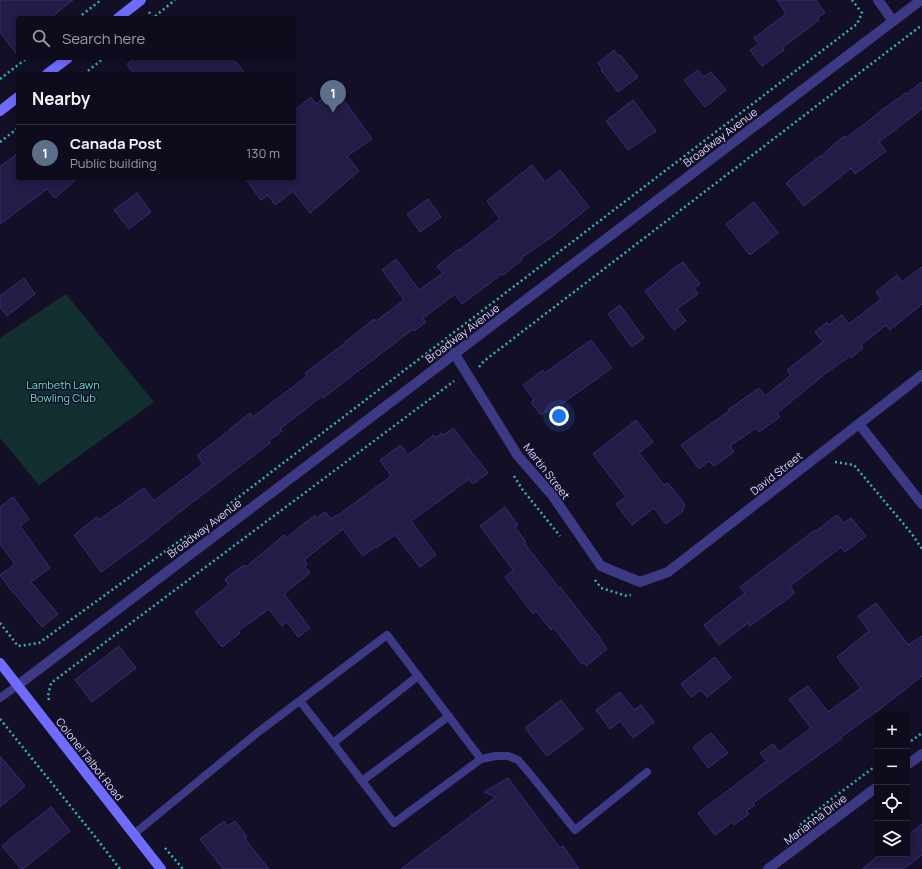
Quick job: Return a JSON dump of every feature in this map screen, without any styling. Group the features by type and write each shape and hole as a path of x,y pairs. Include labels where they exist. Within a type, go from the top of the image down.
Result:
{"main road":[{"path":"121,16 141,0"},
{"path":"50,72 65,60"},
{"path":"0,111 16,99"},
{"name":"Colonel Talbot Road","path":"0,663 161,869"}],"street":[{"path":"878,0 893,21"},
{"name":"Broadway Avenue","path":"18,685 921,0"},
{"name":"Martin Street","path":"454,353 518,456 552,495 601,566 640,582"},
{"name":"David Street","path":"640,582 668,572 922,375"},
{"path":"859,424 922,504"},
{"path":"910,763 922,754"},
{"name":"Marianna Drive","path":"768,869 874,790"}],"lane":[{"path":"134,834 257,733 387,635 481,759"},
{"path":"333,742 418,676"},
{"path":"0,698 18,685"},
{"path":"300,701 394,823 481,759 496,756 508,756 518,760 575,830 647,772"},
{"path":"362,781 448,716"}],"path":[{"path":"81,16 101,0"},
{"path":"156,16 176,0"},
{"path":"225,507 856,24 862,13 852,0"},
{"path":"477,370 484,361 922,25"},
{"path":"0,79 24,60"},
{"path":"86,72 102,60"},
{"path":"0,142 16,130"},
{"path":"51,683 456,380"},
{"path":"831,461 854,465 912,534 922,549"},
{"path":"514,476 522,489 560,536"},
{"path":"0,623 18,646 39,643 193,531"},
{"path":"593,577 601,588 627,596 634,594"},
{"path":"0,719 120,869"},
{"path":"910,742 922,733"},
{"path":"799,825 874,767"}],"green space":[{"name":"Lambeth Lawn Bowling Club","path":"66,294 154,402 39,485 0,438 0,338"}],"building":[{"path":"0,0 73,0 53,16 16,16 16,53 0,32"},
{"path":"777,0 816,0 825,13 817,18 819,20 783,47 784,50 762,66 750,50 759,44 754,38 786,14"},
{"path":"614,50 638,77 618,92 601,70 602,69 598,63"},
{"path":"132,60 234,60 244,72 133,72 127,64"},
{"path":"698,70 703,77 711,72 726,90 705,107 684,80"},
{"path":"922,82 922,109 879,142 886,151 855,174 851,168 804,206 786,183 820,156 821,157 834,144 845,136 846,138 879,112"},
{"path":"335,88 372,139 347,156 359,171 310,213 293,191 275,205 268,195 261,200 246,180 296,180 296,109 311,97 316,104"},
{"path":"633,100 656,131 628,150 606,121"},
{"path":"16,155 16,180 76,180 55,198 47,189 0,224 0,167"},
{"path":"532,165 545,182 560,170 589,207 553,236 521,258 522,260 503,275 502,274 462,304 455,294 423,318 426,322 414,331 413,329 323,398 322,396 280,429 282,431 269,441 270,443 101,572 74,535 97,517 99,520 144,488 154,501 203,464 197,455 250,413 253,417 307,376 305,373 374,319 376,321 404,300 382,270 396,259 419,290 443,273 437,266 500,219 487,201"},
{"path":"137,193 151,212 129,229 114,210"},
{"path":"428,199 441,217 420,232 407,214"},
{"path":"754,202 778,233 750,255 726,224"},
{"path":"683,262 700,284 694,288 698,294 677,309 686,321 674,330 645,291"},
{"path":"922,267 922,304 890,330 886,325 861,345 863,348 851,358 850,356 826,373 777,413 780,417 759,432 756,428 730,446 734,452 714,466 709,461 699,469 681,445 759,388 765,396 791,375 787,370 823,342 815,332 827,322 829,325 842,315 849,324 881,299 876,292 897,275 902,282"},
{"path":"24,278 35,294 7,316 0,307 0,296"},
{"path":"620,305 644,338 632,347 608,314"},
{"path":"591,340 612,368 553,410 551,408 541,415 531,402 534,400 523,385 543,370 545,373"},
{"path":"636,420 653,442 639,453 664,485 668,483 685,505 683,508 684,510 666,524 654,508 632,525 616,504 626,497 593,454"},
{"path":"453,428 488,473 473,484 469,479 411,521 436,555 420,567 395,535 363,556 343,529 304,560 307,564 305,566 310,573 284,594 310,628 298,637 287,622 282,626 269,609 238,631 240,633 222,647 195,612 229,585 225,579 244,565 246,567 284,535 286,538 315,515 317,518 325,512 331,519 336,515 337,516 391,476 380,460 401,445 408,455 434,435 436,438 442,433 444,435"},
{"path":"13,497 29,519 20,526 50,568 31,582 58,614 42,627 0,575 15,564 0,544 0,507"},
{"path":"505,507 518,525 515,527 526,542 524,543 600,638 607,649 586,666 584,663 582,664 553,627 551,630 536,611 533,614 505,577 513,570 480,526"},
{"path":"837,515 844,523 851,518 866,536 845,552 841,547 790,586 795,593 750,626 748,623 719,645 704,625 745,593 740,587"},
{"path":"876,603 908,645 922,636 922,676 841,737 842,738 753,803 755,805 746,811 749,814 734,825 732,822 715,835 698,813 767,761 760,753 773,744 779,752 811,728 789,699 808,686 828,712 861,688 837,657 869,631 858,616"},
{"path":"119,646 136,668 92,702 75,680"},
{"path":"715,657 731,678 707,697 701,690 691,697 681,684"},
{"path":"620,692 634,710 641,705 654,722 633,738 620,721 610,729 596,710"},
{"path":"561,700 583,729 547,756 525,728"},
{"path":"711,733 728,753 708,768 693,747"},
{"path":"0,756 25,786 0,807"},
{"path":"508,778 560,848 563,846 579,869 401,869 496,797 484,792"},
{"path":"51,807 70,831 23,869 21,869 2,846"},
{"path":"224,821 228,826 235,821 247,837 245,839 269,869 223,869 200,839"},
{"path":"922,824 922,855 903,869 862,869 877,857 910,857 910,834"}],"place":[{"name":"Canada Post","path":"333,113"}]}
